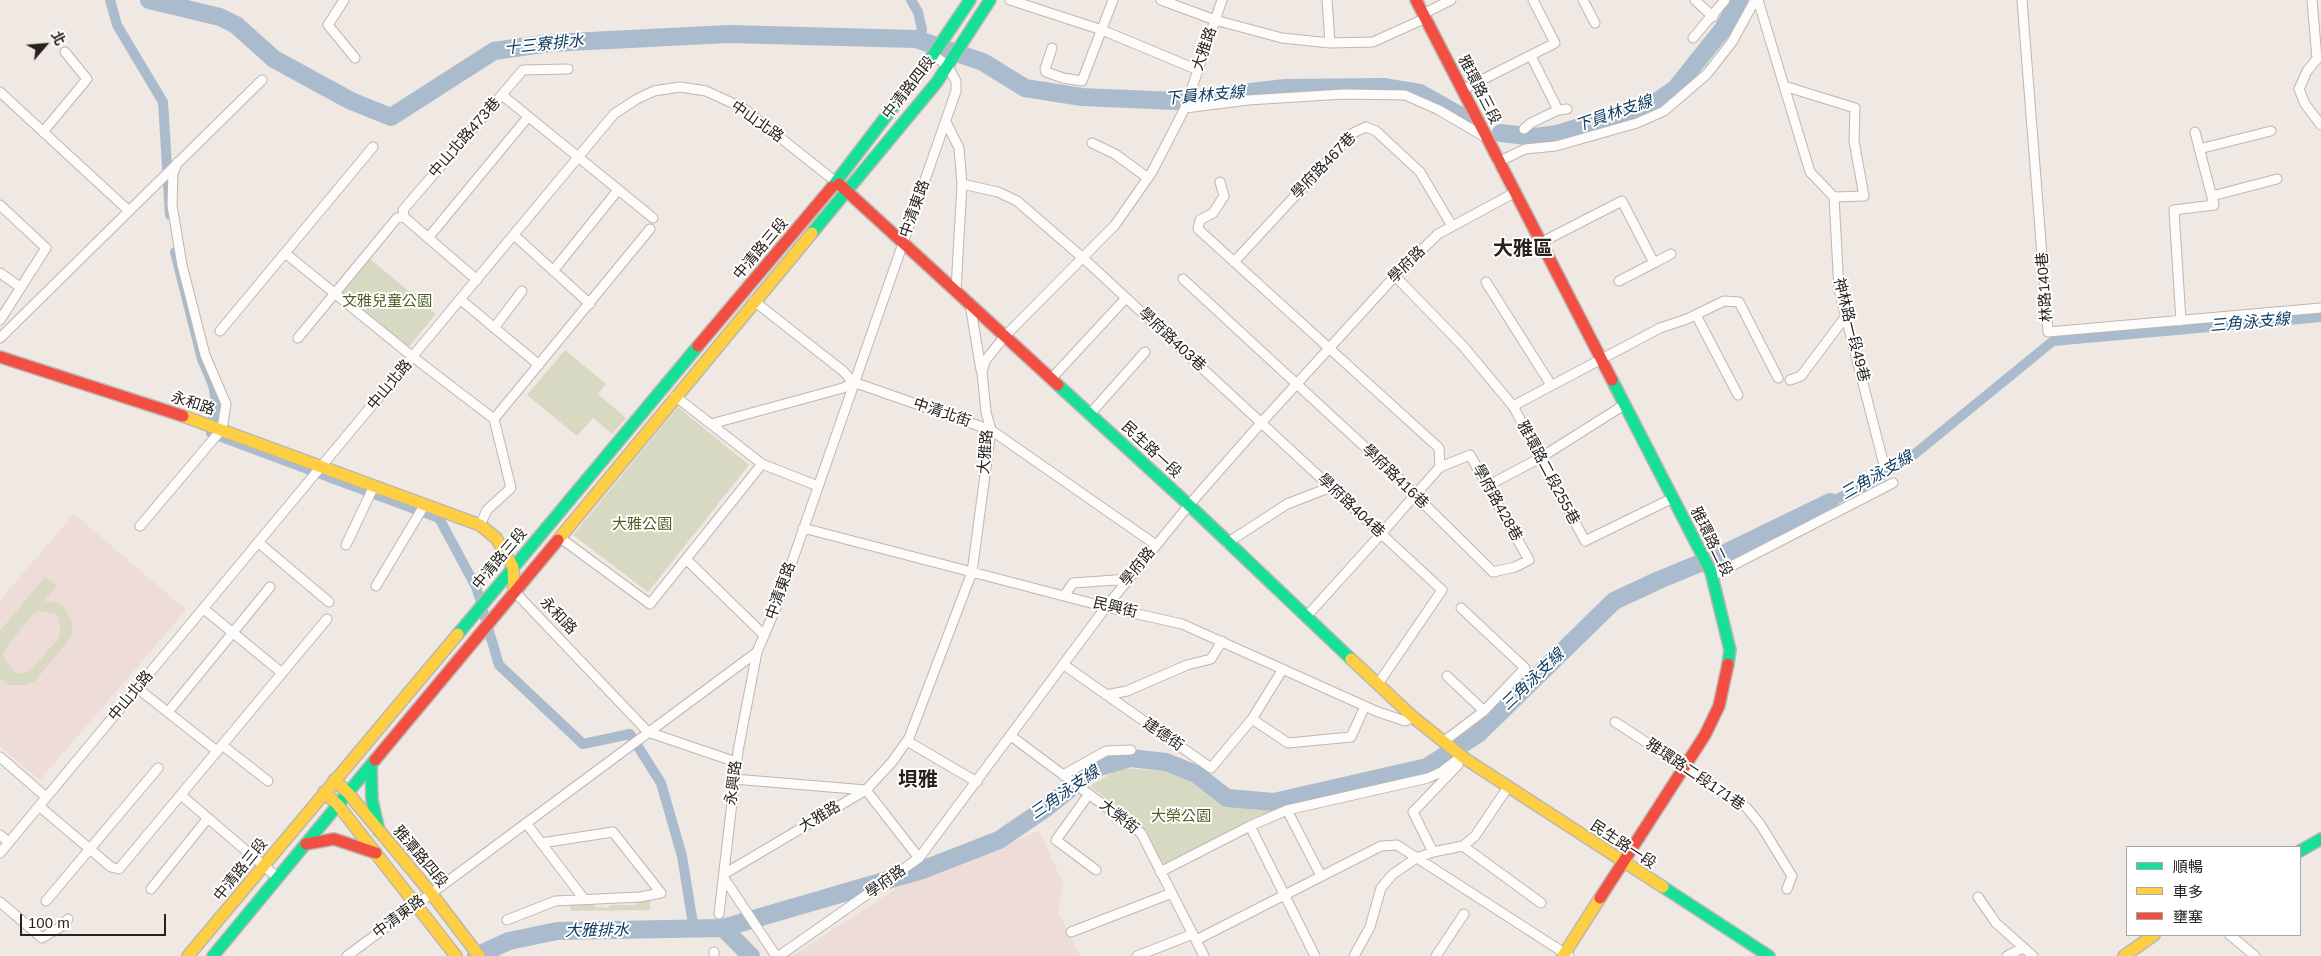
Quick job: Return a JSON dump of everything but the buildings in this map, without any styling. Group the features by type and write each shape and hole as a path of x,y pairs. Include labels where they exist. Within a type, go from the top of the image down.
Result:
{"main road":[{"name":"中清路四段","path":"836,182 935,53 970,0"},
{"name":"中清路四段","path":"846,190 937,82 948,62 990,0"},
{"name":"雅環路三段","path":"1416,0 1514,193"},
{"name":"民生路一段","path":"836,182 956,290 1189,505 1226,543 1443,742 1622,863 1770,956"},
{"name":"中清路三段","path":"188,956 836,182"},
{"name":"中清路三段","path":"213,956 846,190"},
{"name":"雅環路二段","path":"1514,193 1712,574 1730,650 1727,677 1719,706 1685,766 1622,863 1566,955"},
{"name":"永和路","path":"0,357 222,430 480,525 496,538 513,567 514,592"},
{"path":"371,765 372,800 379,831"},
{"name":"雅潭路四段","path":"334,780 348,793 479,956"},
{"name":"雅潭路四段","path":"324,792 338,805 455,954"},
{"path":"306,844 334,839 376,852"},
{"path":"2301,850 2321,839"},
{"path":"2124,956 2153,936"}],"street":[{"path":"344,0 328,25 355,58"},
{"path":"1010,0 1102,30 1198,70"},
{"path":"1052,48 1045,69 1046,72 1063,78 1082,81 1113,0"},
{"path":"1162,0 1215,20 1282,38 1330,43 1373,42 1451,0"},
{"name":"大雅路","path":"724,876 866,790 892,762 907,741 972,572 991,430 982,372 985,361 1005,336 1114,225 1148,178 1185,108 1222,0"},
{"path":"1327,0 1330,43"},
{"path":"1462,90 1555,44 1533,0"},
{"path":"1583,0 1595,23"},
{"path":"1695,0 1713,17"},
{"path":"1693,38 1713,17 1725,0"},
{"path":"1756,0 1810,172 1834,197 1864,196 1854,141 1855,108 1784,86"},
{"path":"1498,162 1525,149 1556,146 1637,123 1664,111 1706,74 1732,42 1756,0"},
{"name":"林路140巷","path":"2022,0 2048,332 2321,308"},
{"path":"2312,0 2317,59 2307,71 2299,89 2304,104 2321,125"},
{"path":"43,132 88,79 65,52"},
{"path":"935,53 948,62"},
{"path":"1524,129 1531,123 1562,109 1530,56"},
{"name":"中清東路","path":"347,956 757,652 818,486 946,122 956,86 956,81 948,62"},
{"name":"中山北路473巷","path":"404,217 404,210 523,70 568,69"},
{"path":"0,338 262,80"},
{"name":"中山北路","path":"0,853 614,114 637,99 654,91 680,87 706,91 743,108 836,182"},
{"path":"0,92 128,211"},
{"path":"1185,108 1344,94 1405,96 1439,110 1485,137"},
{"path":"502,95 653,218"},
{"path":"428,238 528,116"},
{"path":"946,122 959,148 962,184 956,290"},
{"name":"學府路467巷","path":"1234,262 1353,133 1366,127 1376,131 1420,172 1452,226"},
{"path":"2199,148 2271,131"},
{"path":"2181,321 2174,210 2214,205 2195,132"},
{"path":"1092,143 1115,154 1148,178"},
{"path":"220,331 373,147"},
{"path":"140,526 222,430 226,404 205,354 182,265 172,205 173,173 178,162"},
{"path":"2212,196 2277,179"},
{"path":"1220,182 1224,196 1213,213 1200,220 1198,229 1439,448 1440,467 1306,617"},
{"name":"學府路403巷","path":"962,184 998,192 1016,201 1082,258 1261,422"},
{"path":"554,271 618,190"},
{"name":"學府路","path":"777,956 919,858 1106,607 1189,505 1261,422 1395,276 1438,234 1514,193"},
{"name":"神林路一段49巷","path":"1834,197 1838,280 1884,464"},
{"path":"1540,243 1622,201 1654,263"},
{"path":"0,205 46,248 0,320"},
{"path":"298,338 397,218 404,217 477,280"},
{"path":"494,419 650,229"},
{"path":"514,236 590,304"},
{"path":"285,253 413,357 494,419 512,488 487,510 480,525"},
{"path":"1619,281 1672,254"},
{"path":"0,272 20,287"},
{"path":"1395,276 1463,346 1513,406"},
{"name":"學府路416巷","path":"1183,279 1415,495 1493,572"},
{"path":"1486,282 1552,385"},
{"path":"494,328 522,291"},
{"path":"1051,378 1126,298"},
{"path":"460,300 539,365"},
{"name":"中清北街","path":"754,300 844,371 854,382 991,430 1156,545"},
{"name":"雅環路二段255巷","path":"1673,498 1585,541 1513,406 1600,358 1660,328 1696,315 1724,301 1739,302 1778,378"},
{"path":"970,304 982,372"},
{"path":"1696,315 1738,395"},
{"path":"1790,380 1801,376 1846,316"},
{"path":"1090,414 1145,352"},
{"path":"711,424 843,388 854,382"},
{"path":"675,396 762,464 818,486"},
{"path":"1487,486 1540,458 1624,405"},
{"name":"學府路404巷","path":"1261,422 1442,590 1378,684"},
{"name":"學府路428巷","path":"1440,467 1470,456 1529,560 1515,567 1493,572"},
{"path":"559,537 650,604 762,464"},
{"path":"1712,574 1893,483"},
{"path":"346,545 374,486"},
{"path":"1226,543 1287,504 1331,487"},
{"path":"376,586 425,505"},
{"name":"民興街","path":"803,528 1106,607 1182,624 1365,706 1405,721 1413,716"},
{"path":"259,543 329,602"},
{"path":"686,559 764,635"},
{"path":"1064,596 1073,583 1129,578"},
{"path":"168,712 270,586"},
{"name":"永和路","path":"514,592 648,732 736,762"},
{"path":"1443,742 1484,711 1525,668 1461,608"},
{"path":"204,609 282,673"},
{"path":"39,806 111,867 118,868 327,620"},
{"path":"1106,695 1127,691 1187,665 1211,659 1222,641"},
{"name":"永興路","path":"719,914 736,762 757,652"},
{"name":"建德街","path":"1064,665 1211,768 1252,719 1283,669"},
{"path":"1447,676 1484,711"},
{"path":"137,688 168,712 268,781"},
{"path":"1252,719 1288,742 1351,737 1365,706"},
{"name":"雅環路二段171巷","path":"1615,722 1746,807 1760,824 1792,876 1787,888"},
{"name":"大榮街","path":"1011,736 1141,833 1204,956"},
{"path":"907,741 977,782"},
{"path":"1065,776 1106,751 1131,750"},
{"path":"1160,872 1250,826 1287,810 1428,778 1441,772 1463,757"},
{"path":"1433,852 1413,812 1463,757"},
{"path":"0,758 46,797"},
{"path":"46,901 158,768"},
{"path":"734,779 866,790 919,858"},
{"path":"1354,956 1370,927 1381,888 1393,874 1415,859 1433,852 1463,846 1475,836 1508,787"},
{"path":"1087,793 1056,840 1096,870"},
{"path":"181,794 278,878"},
{"path":"1287,810 1321,876"},
{"path":"151,890 208,818"},
{"path":"526,823 584,898"},
{"path":"1250,826 1315,956"},
{"path":"506,920 555,901 584,898 640,897 661,893 613,832 541,843"},
{"path":"0,835 9,842"},
{"path":"1137,956 1194,937 1284,895 1381,846 1396,846 1566,955"},
{"path":"1463,846 1541,903"},
{"path":"724,876 777,956"},
{"path":"1071,932 1172,893"},
{"path":"1978,897 1996,922 2033,956"},
{"path":"0,902 28,923 42,938 62,926 68,919"},
{"path":"1436,956 1464,914"},
{"path":"2231,936 2255,956"},
{"path":"2006,956 2023,948"}],"shaded area":[{"path":"74,514 186,610 40,780 0,747 0,600"},
{"path":"1039,831 1063,883 1058,912 1080,956 792,956 902,885"}],"green space":[{"name":"文雅兒童公園","path":"369,258 436,314 408,348 340,292"},
{"path":"565,350 606,384 598,394 626,418 612,434 593,418 577,436 527,395"},
{"name":"大雅公園","path":"678,407 749,465 648,592 573,535"},
{"path":"45,577 57,586 44,601 59,603 64,607 72,622 72,636 34,682 24,685 8,685 0,678 0,631","holes":["40,611 57,615 61,630 58,639 30,671 16,674 3,656 5,649 33,614"]},
{"name":"大榮公園","path":"1120,768 1169,771 1195,781 1221,802 1234,807 1286,809 1170,865 1162,863 1145,829 1090,786"},
{"path":"594,899 595,907 609,908 609,905 635,905 636,899 650,899 650,910 571,911 570,901"}],"waterway":[{"path":"110,0 117,25 163,102 170,215"},
{"name":"十三寮排水","path":"149,0 220,17 236,25 274,59 351,101 391,117 494,51 550,43 729,34 916,39 983,62 1025,88 1082,97 1175,101 1285,88 1383,87 1420,93 1468,120"},
{"name":"十三寮排水","path":"911,0 918,12 922,30 916,39"},
{"name":"下員林支線","path":"1501,133 1535,137 1557,134 1634,110 1659,100 1676,88 1723,29 1739,0"},
{"path":"175,252 202,359 213,385 216,401 211,433 439,518 476,587 480,599"},
{"name":"三角泳支線","path":"1830,502 1863,487 1911,457 2053,341 2321,317"},
{"name":"三角泳支線","path":"476,956 509,941 557,931 723,928 922,870 999,840 1046,808 1096,768 1130,758 1166,762 1196,774 1227,798 1274,802 1427,767 1478,734 1614,601 1727,552 1830,502"},
{"path":"483,611 499,665 583,744 630,734 661,783 682,856 694,930"},
{"path":"723,928 751,956"}],"traffic: fast":[{"path":"832,187 933,55 970,0"},
{"path":"812,233 937,82 990,0"},
{"path":"458,634 698,346"},
{"path":"1612,380 1711,572 1730,650 1728,664"},
{"path":"1058,385 1189,505 1351,659"},
{"path":"213,956 375,760"},
{"path":"371,765 372,800 379,831"},
{"path":"2301,850 2321,839"},
{"path":"1663,887 1769,956"}],"traffic: slow":[{"path":"558,540 812,233"},
{"path":"183,416 480,525 496,538 513,567 514,591"},
{"path":"188,956 458,634"},
{"path":"1351,659 1413,717 1464,758 1663,887"},
{"path":"334,780 348,793 431,893 479,956"},
{"path":"324,792 338,805 456,956"},
{"path":"1563,956 1600,898"},
{"path":"2124,956 2153,936"}],"traffic: jam":[{"path":"1416,0 1612,380"},
{"path":"839,184 1058,385"},
{"path":"698,346 832,187"},
{"path":"0,357 183,416"},
{"path":"375,760 558,540"},
{"path":"1600,898 1705,735 1719,706 1728,664"},
{"path":"306,844 334,839 376,853"}],"district":[{"name":"大雅區","path":"1523,249"},
{"name":"垻雅","path":"918,780"}],"water label":[{"name":"大雅排水","path":"597,931"}]}
